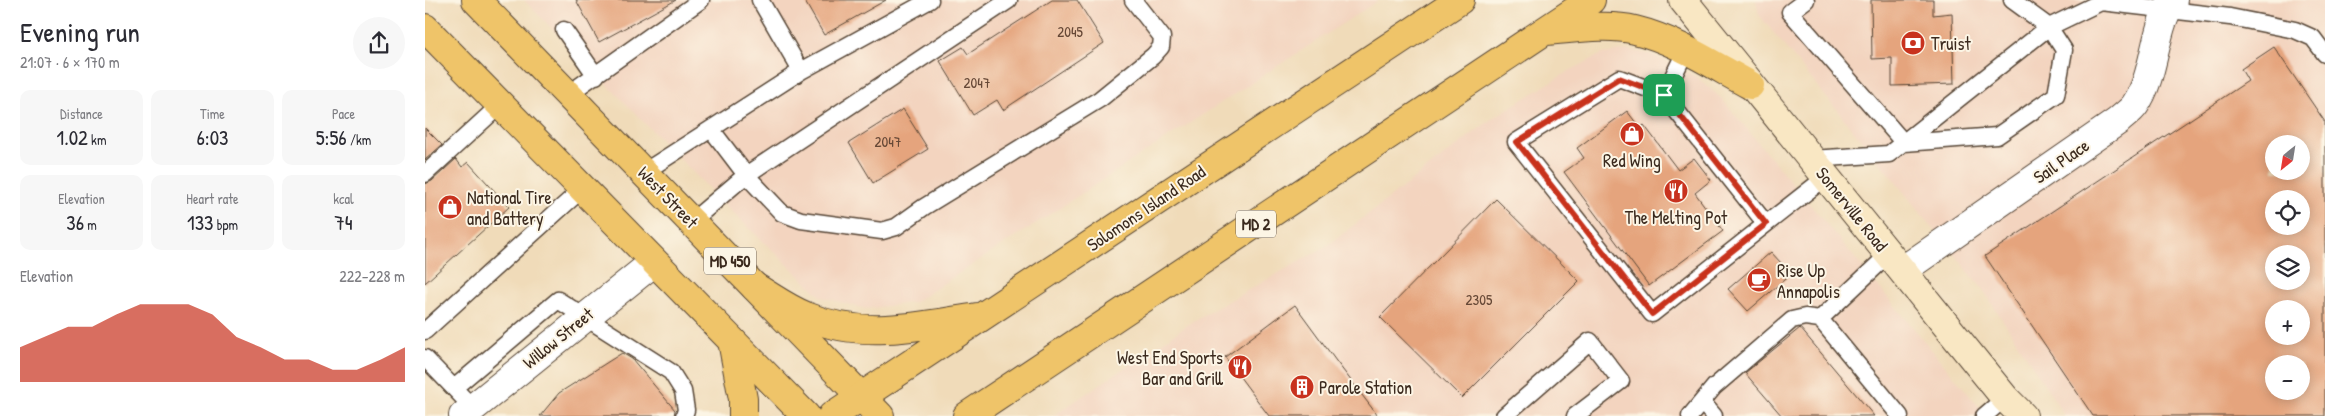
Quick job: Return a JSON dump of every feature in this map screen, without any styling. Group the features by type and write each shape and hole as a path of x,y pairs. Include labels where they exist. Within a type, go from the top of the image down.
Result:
{"main road":[{"name":"West Street","path":"476,0 880,416"},
{"name":"Solomons Island Road","path":"832,416 1460,0"},
{"name":"MD 2","path":"967,416 1591,0"},
{"name":"MD 450","path":"425,28 806,416"},
{"path":"1545,31 1595,28 1633,29 1686,50 1750,85"},
{"path":"755,287 805,316 839,327 864,331 888,330 983,316"},
{"path":"732,341 743,399 743,416"},
{"path":"1003,416 1013,386"}],"street":[{"name":"Somerville Road","path":"1683,0 1750,85 2014,407"},
{"name":"Sail Place","path":"1896,262 2118,121 2135,105 2151,67 2166,4"},
{"name":"Willow Street","path":"468,412 654,262"}],"lane":[{"path":"567,95 701,0"},
{"path":"760,0 801,71"},
{"path":"644,172 801,71 930,0"},
{"path":"692,221 745,175 1009,0"},
{"path":"711,129 745,175 782,213 801,220 882,231 896,227 924,207 1100,99 1153,56 1161,47 1162,37 1133,0"},
{"path":"1806,0 1790,12 1904,143"},
{"path":"1904,143 1997,136 2056,95 2064,50 2049,27 2012,0"},
{"path":"1766,224 1664,95 1619,78 1517,142 1652,314 1766,224 1818,168 1889,154 2049,27 2101,1 2166,4 2295,30 2313,38 2325,54"},
{"path":"564,30 596,76"},
{"path":"1664,95 1686,50"},
{"path":"425,174 500,104"},
{"path":"425,330 582,189"},
{"path":"1820,319 1896,262"},
{"path":"453,388 558,300 671,372 683,391 686,410 684,416"},
{"path":"1690,416 1714,387 1793,320 1805,317 1820,319 1900,416"},
{"path":"1504,416 1590,341 1621,381 1575,416"},
{"path":"425,358 453,388 468,412"},
{"path":"1702,402 1714,416"},
{"path":"1984,416 2014,407"}],"shaded area":[{"path":"524,0 1379,0 915,302 866,309 822,297 732,212"},
{"path":"1756,0 2325,0 2325,416 2065,416 1982,288 1759,15"},
{"path":"1629,50 1653,55 1698,78 1721,98 1987,416 1053,416 1195,320 1327,246 1493,118 1569,71 1602,54"}],"building":[{"path":"576,0 676,0 599,42"},
{"path":"804,0 886,0 824,35"},
{"path":"1052,0 1077,0 1104,43 1003,110 997,100 973,115 940,61 963,47 968,54"},
{"name":"Truist","path":"1871,0 1933,0 1933,15 1952,13 1954,84 1892,86 1892,58 1872,59"},
{"path":"2274,47 2325,122 2325,416 2093,416 1985,256 2248,81 2241,69"},
{"path":"903,109 928,149 873,183 849,143"},
{"path":"1627,111 1640,128 1644,125 1678,170 1694,158 1711,180 1695,193 1723,231 1649,286 1564,172 1584,158 1577,148"},
{"path":"425,128 442,145 425,160"},
{"path":"456,159 462,167 468,162 509,207 425,283 425,184 432,181"},
{"path":"1496,199 1579,281 1462,398 1380,317"},
{"path":"1771,252 1791,274 1748,311 1728,289"},
{"name":"Parole Station","path":"1295,305 1378,416 1269,416 1225,357"},
{"path":"1800,328 1874,416 1782,416 1745,373"},
{"path":"622,353 632,359 675,410 674,416 540,416 559,393"}],"place":[{"name":"Truist","path":"1913,43"},
{"name":"Red Wing","path":"1632,134"},
{"name":"The Melting Pot","path":"1676,191"},
{"name":"National Tire and Battery","path":"450,207"},
{"name":"Rise Up Annapolis","path":"1759,280"},
{"name":"West End Sports Bar and Grill","path":"1240,367"},
{"name":"Parole Station","path":"1302,387"}],"route":[{"path":"1619,78 1664,95 1766,224 1652,314 1517,142 1619,78"}]}
